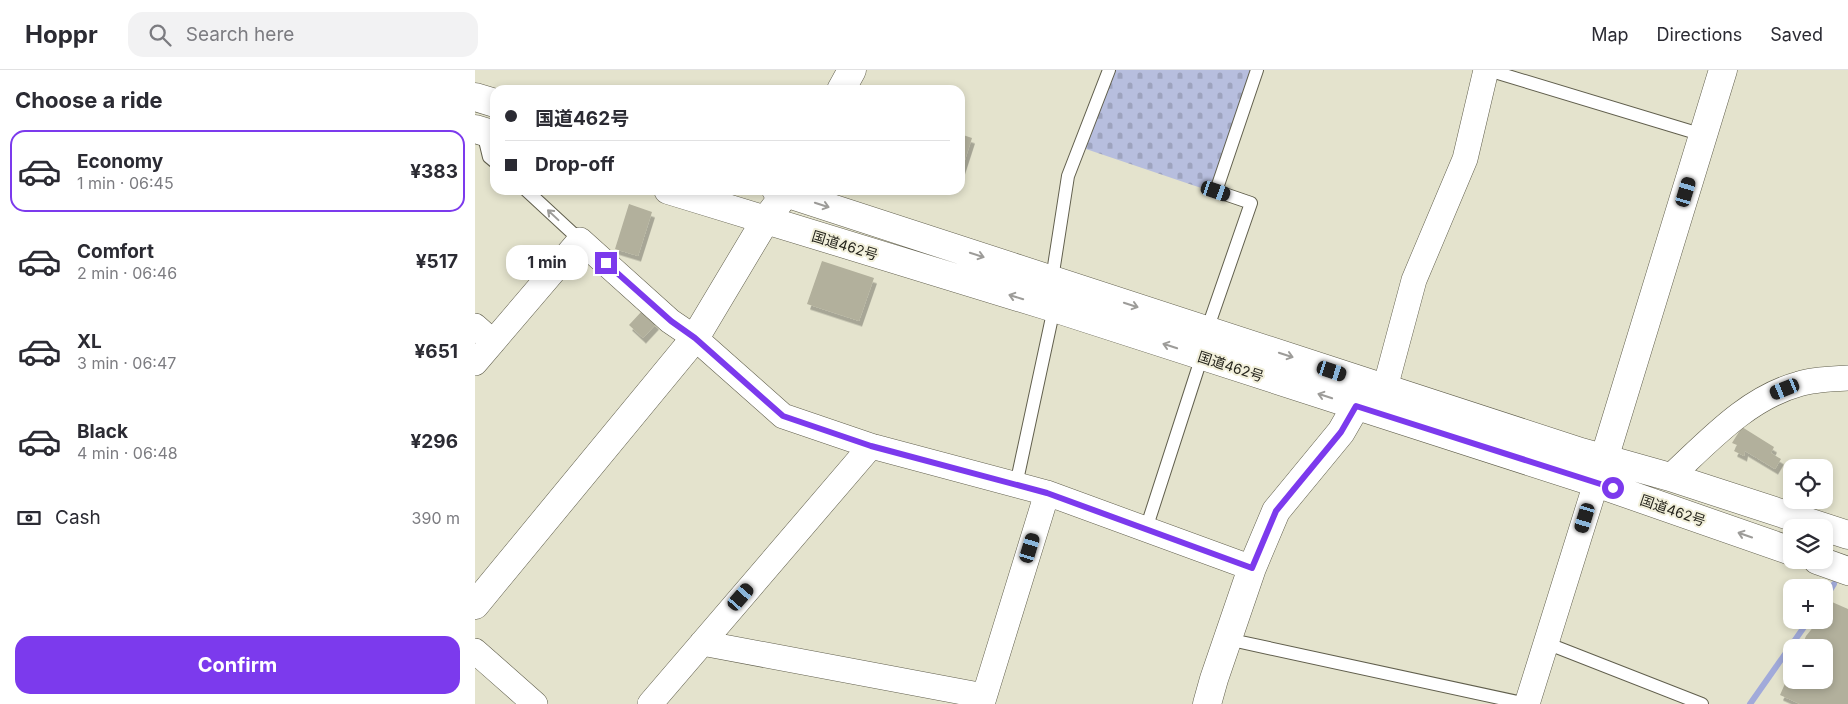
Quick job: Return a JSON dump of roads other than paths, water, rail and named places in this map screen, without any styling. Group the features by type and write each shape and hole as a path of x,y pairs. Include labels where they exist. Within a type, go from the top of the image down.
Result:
{"main road":[{"path":"844,85 852,70"},
{"path":"1600,471 1723,70"},
{"path":"475,96 490,101"},
{"name":"国道462号","path":"684,195 1054,308 1356,406 1600,471 1670,477 1848,535"},
{"path":"475,605 695,338 781,195"},
{"name":"国道462号","path":"795,195 1385,388 1600,471 1783,548"},
{"path":"1207,704 1252,568 1276,511 1341,432 1356,406"},
{"path":"1833,566 1848,571"}],"street":[{"path":"1385,388 1414,280 1465,158 1487,70"},
{"path":"475,363 484,334 580,240 671,321 695,338 783,416 871,446 1047,493 1252,568"},
{"path":"1670,477 1726,426 1748,408 1770,395 1799,383 1848,378"},
{"path":"650,704 871,446"},
{"path":"1527,704 1600,471"},
{"path":"703,642 983,700 1047,493"},
{"path":"475,651 535,704"}],"lane":[{"path":"1052,279 1068,176 1109,70"},
{"path":"1207,330 1251,203 1216,191 1257,70"},
{"path":"1487,70 1703,135"},
{"path":"484,132 490,157"},
{"path":"531,195 580,240"},
{"path":"1016,485 1054,308"},
{"path":"1146,529 1202,356"},
{"path":"1227,639 1527,704"},
{"path":"1546,643 1702,704"}],"waterway":[{"path":"1750,704 1803,629"}]}
